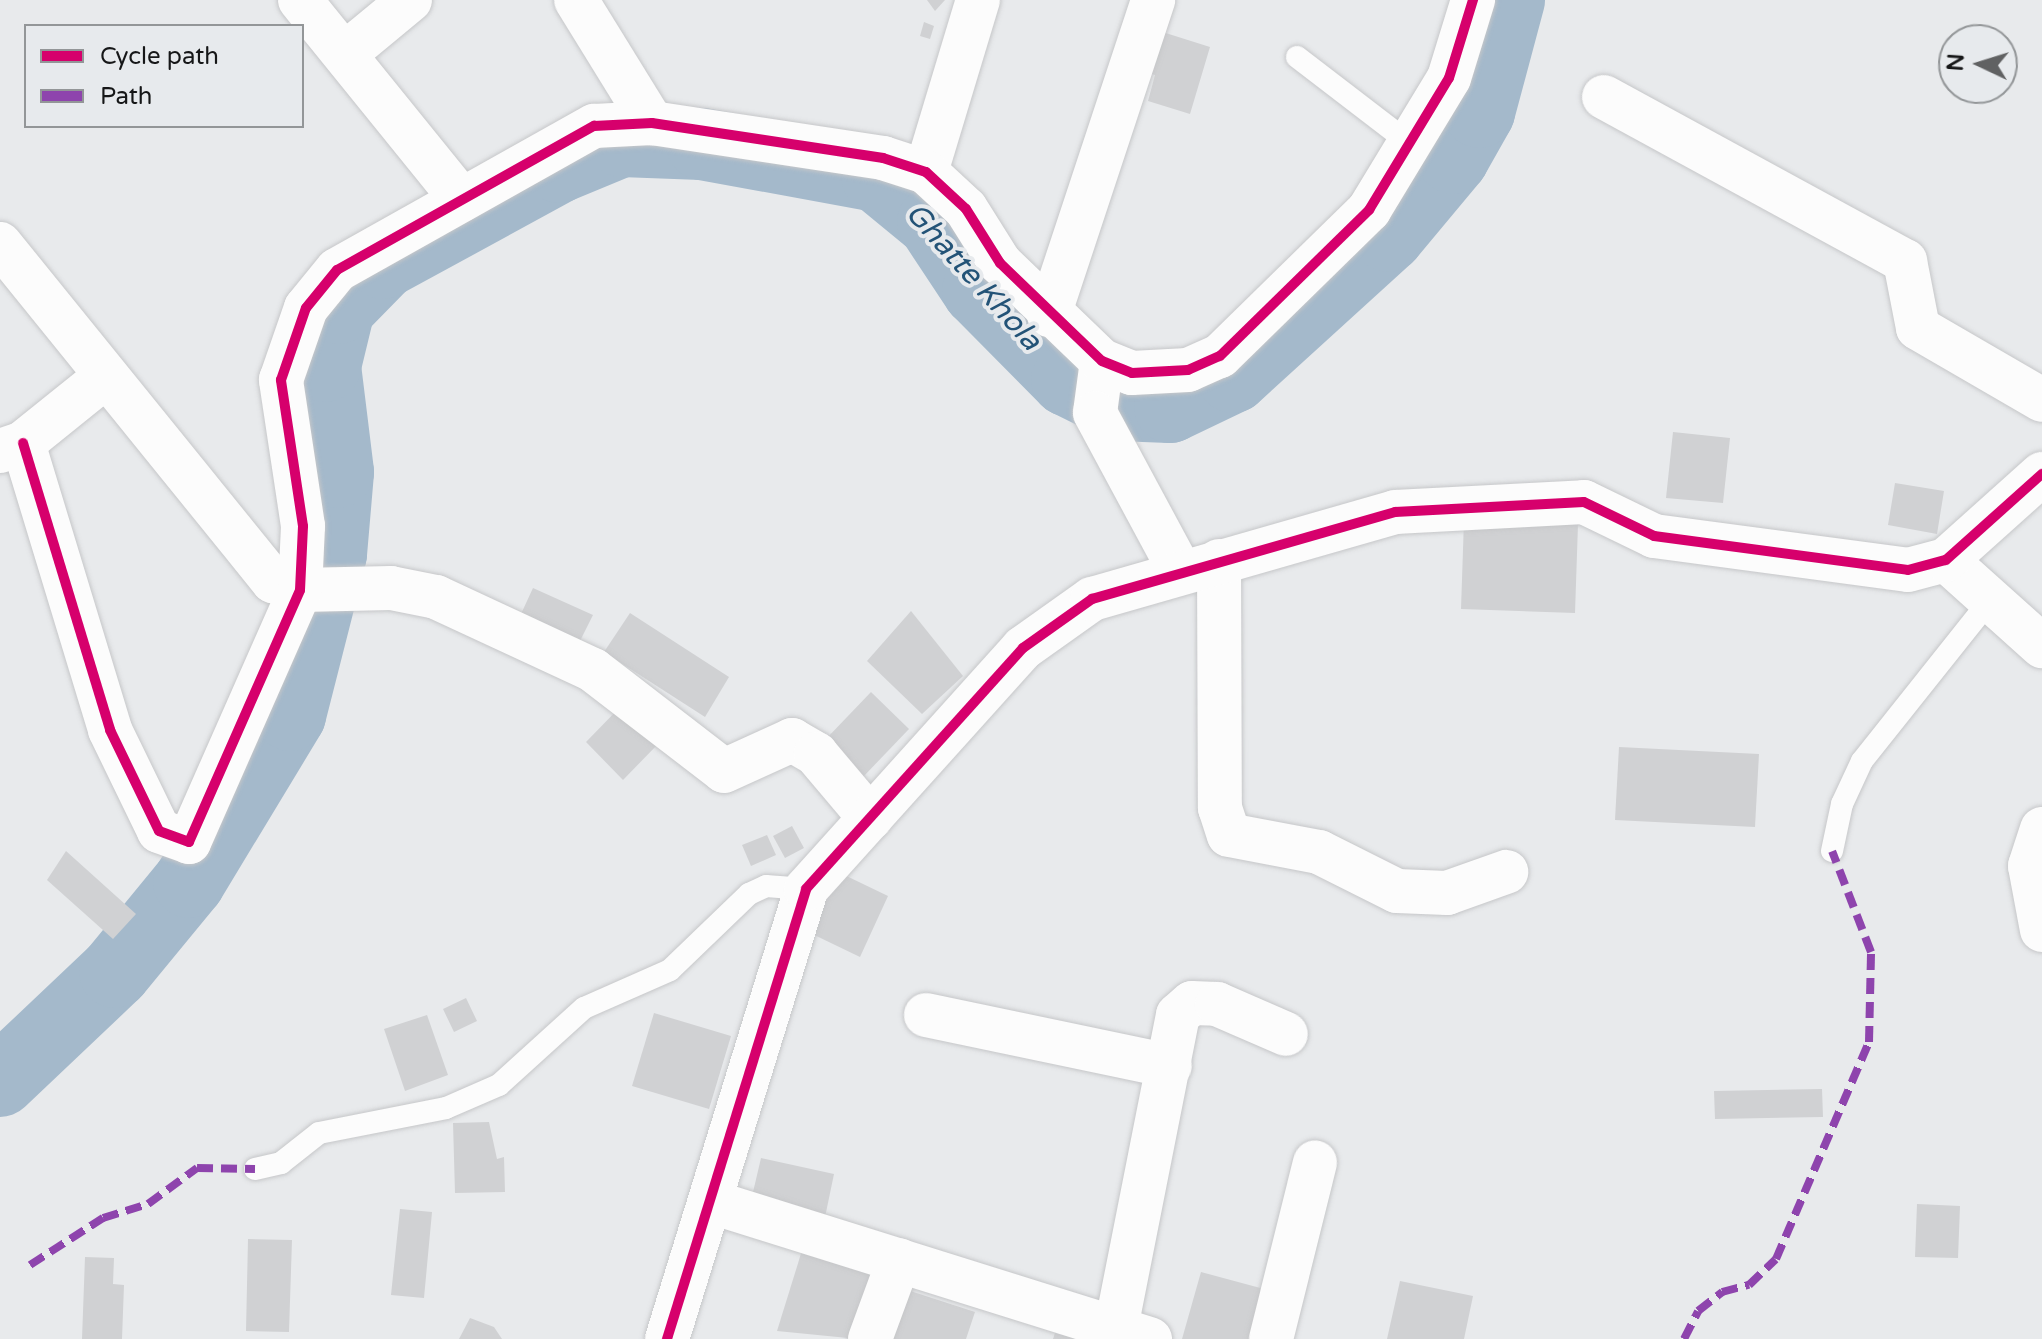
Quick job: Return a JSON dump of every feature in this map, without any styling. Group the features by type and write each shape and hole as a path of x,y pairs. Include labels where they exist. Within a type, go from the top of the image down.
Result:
{"street":[{"path":"300,0 462,200"},
{"path":"346,53 410,0"},
{"path":"576,0 652,123"},
{"path":"926,172 978,0"},
{"path":"1049,315 1153,0"},
{"path":"105,377 11,447 110,730 159,831 176,841 189,842 300,590 303,526 281,380 306,308 337,270 594,126 652,123 883,158 926,172 966,209 1000,263 1049,315 1102,361 1132,373 1188,370 1220,356 1369,210 1413,146 1449,78 1473,0"},
{"path":"1604,97 1905,261 1918,328 2042,400"},
{"path":"0,244 273,581 300,590 391,588 436,597 593,670 724,771 792,740 816,754 870,818"},
{"path":"1102,361 1095,413 1200,566 1220,808 1229,835 1319,852 1411,893 1447,893 1506,872"},
{"path":"667,1339 715,1203 806,889 1023,648 1092,599 1395,512 1584,502 1654,536 1908,570 1946,560 2042,474"},
{"path":"1946,560 2042,646"},
{"path":"2042,829 2030,866 2042,930"},
{"path":"715,1203 1133,1334 1178,1015 1192,1003 1217,1004 1286,1034"},
{"path":"926,1015 1170,1066"},
{"path":"1271,1339 1315,1162"},
{"path":"870,1339 899,1260"}],"lane":[{"path":"1297,57 1413,146"},
{"path":"1832,851 1842,804 1862,761 1990,600"},
{"path":"255,1169 281,1163 319,1133 345,1124 446,1108 499,1085 584,1008 670,970 749,894 766,886 806,889"}],"building":[{"path":"927,0 945,0 935,11"},
{"path":"924,22 934,26 930,39 920,36"},
{"path":"1153,29 1210,47 1190,114 1148,101 1155,75 1140,70"},
{"path":"1673,432 1730,438 1723,503 1666,498"},
{"path":"1895,483 1944,491 1937,534 1888,525"},
{"path":"1464,520 1578,524 1575,613 1461,609"},
{"path":"533,588 593,615 580,641 521,614"},
{"path":"911,611 963,676 922,714 867,661"},
{"path":"630,613 729,677 705,717 604,652"},
{"path":"871,692 909,729 863,777 825,740"},
{"path":"622,705 659,743 623,780 586,742"},
{"path":"1619,747 1759,754 1755,827 1615,820"},
{"path":"792,826 804,848 785,858 773,836"},
{"path":"767,835 776,855 751,866 742,845"},
{"path":"66,851 136,914 113,939 47,880"},
{"path":"834,870 888,896 860,957 806,931"},
{"path":"466,998 477,1021 454,1032 443,1009"},
{"path":"654,1013 731,1036 709,1109 632,1086"},
{"path":"427,1015 448,1075 405,1091 384,1029"},
{"path":"1822,1089 1823,1117 1715,1119 1714,1091"},
{"path":"489,1122 497,1159 504,1157 505,1192 455,1193 453,1123"},
{"path":"761,1158 834,1174 824,1222 750,1205"},
{"path":"1917,1204 1960,1206 1958,1258 1915,1257"},
{"path":"400,1209 432,1212 424,1298 391,1295"},
{"path":"248,1239 292,1240 289,1332 246,1331"},
{"path":"804,1244 880,1268 858,1339 777,1331"},
{"path":"85,1257 114,1258 113,1284 124,1285 122,1339 82,1339"},
{"path":"1201,1272 1264,1289 1249,1339 1182,1339"},
{"path":"1400,1281 1473,1296 1464,1339 1387,1339"},
{"path":"895,1286 975,1312 966,1339 878,1339"},
{"path":"470,1318 494,1327 502,1339 459,1339"},
{"path":"1055,1333 1074,1338 1074,1339 1053,1339"}],"waterway":[{"name":"Ghatte Khola","path":"0,1081 115,972 189,882 290,715 331,554 338,472 325,366 339,308 383,263 559,167 622,141 702,144 877,176 933,222 978,290 1067,380 1118,405 1170,407 1233,377 1388,236 1453,158 1479,112 1509,0"}],"marked path":[{"path":"1684,1339 1698,1311 1722,1292 1749,1285 1776,1259 1869,1042 1871,952 1832,851"},
{"path":"30,1265 103,1218 148,1204 197,1168 255,1169"}],"cycle path":[{"path":"23,443 110,730 159,831 189,842 300,590 303,526 281,380 306,308 337,270 594,126 652,123 883,158 926,172 966,209 1000,263 1102,361 1132,373 1188,370 1220,356 1369,210 1449,78 1473,0"},
{"path":"667,1339 806,889 1023,648 1092,599 1395,512 1584,502 1654,536 1908,570 1946,560 2042,474"}]}
